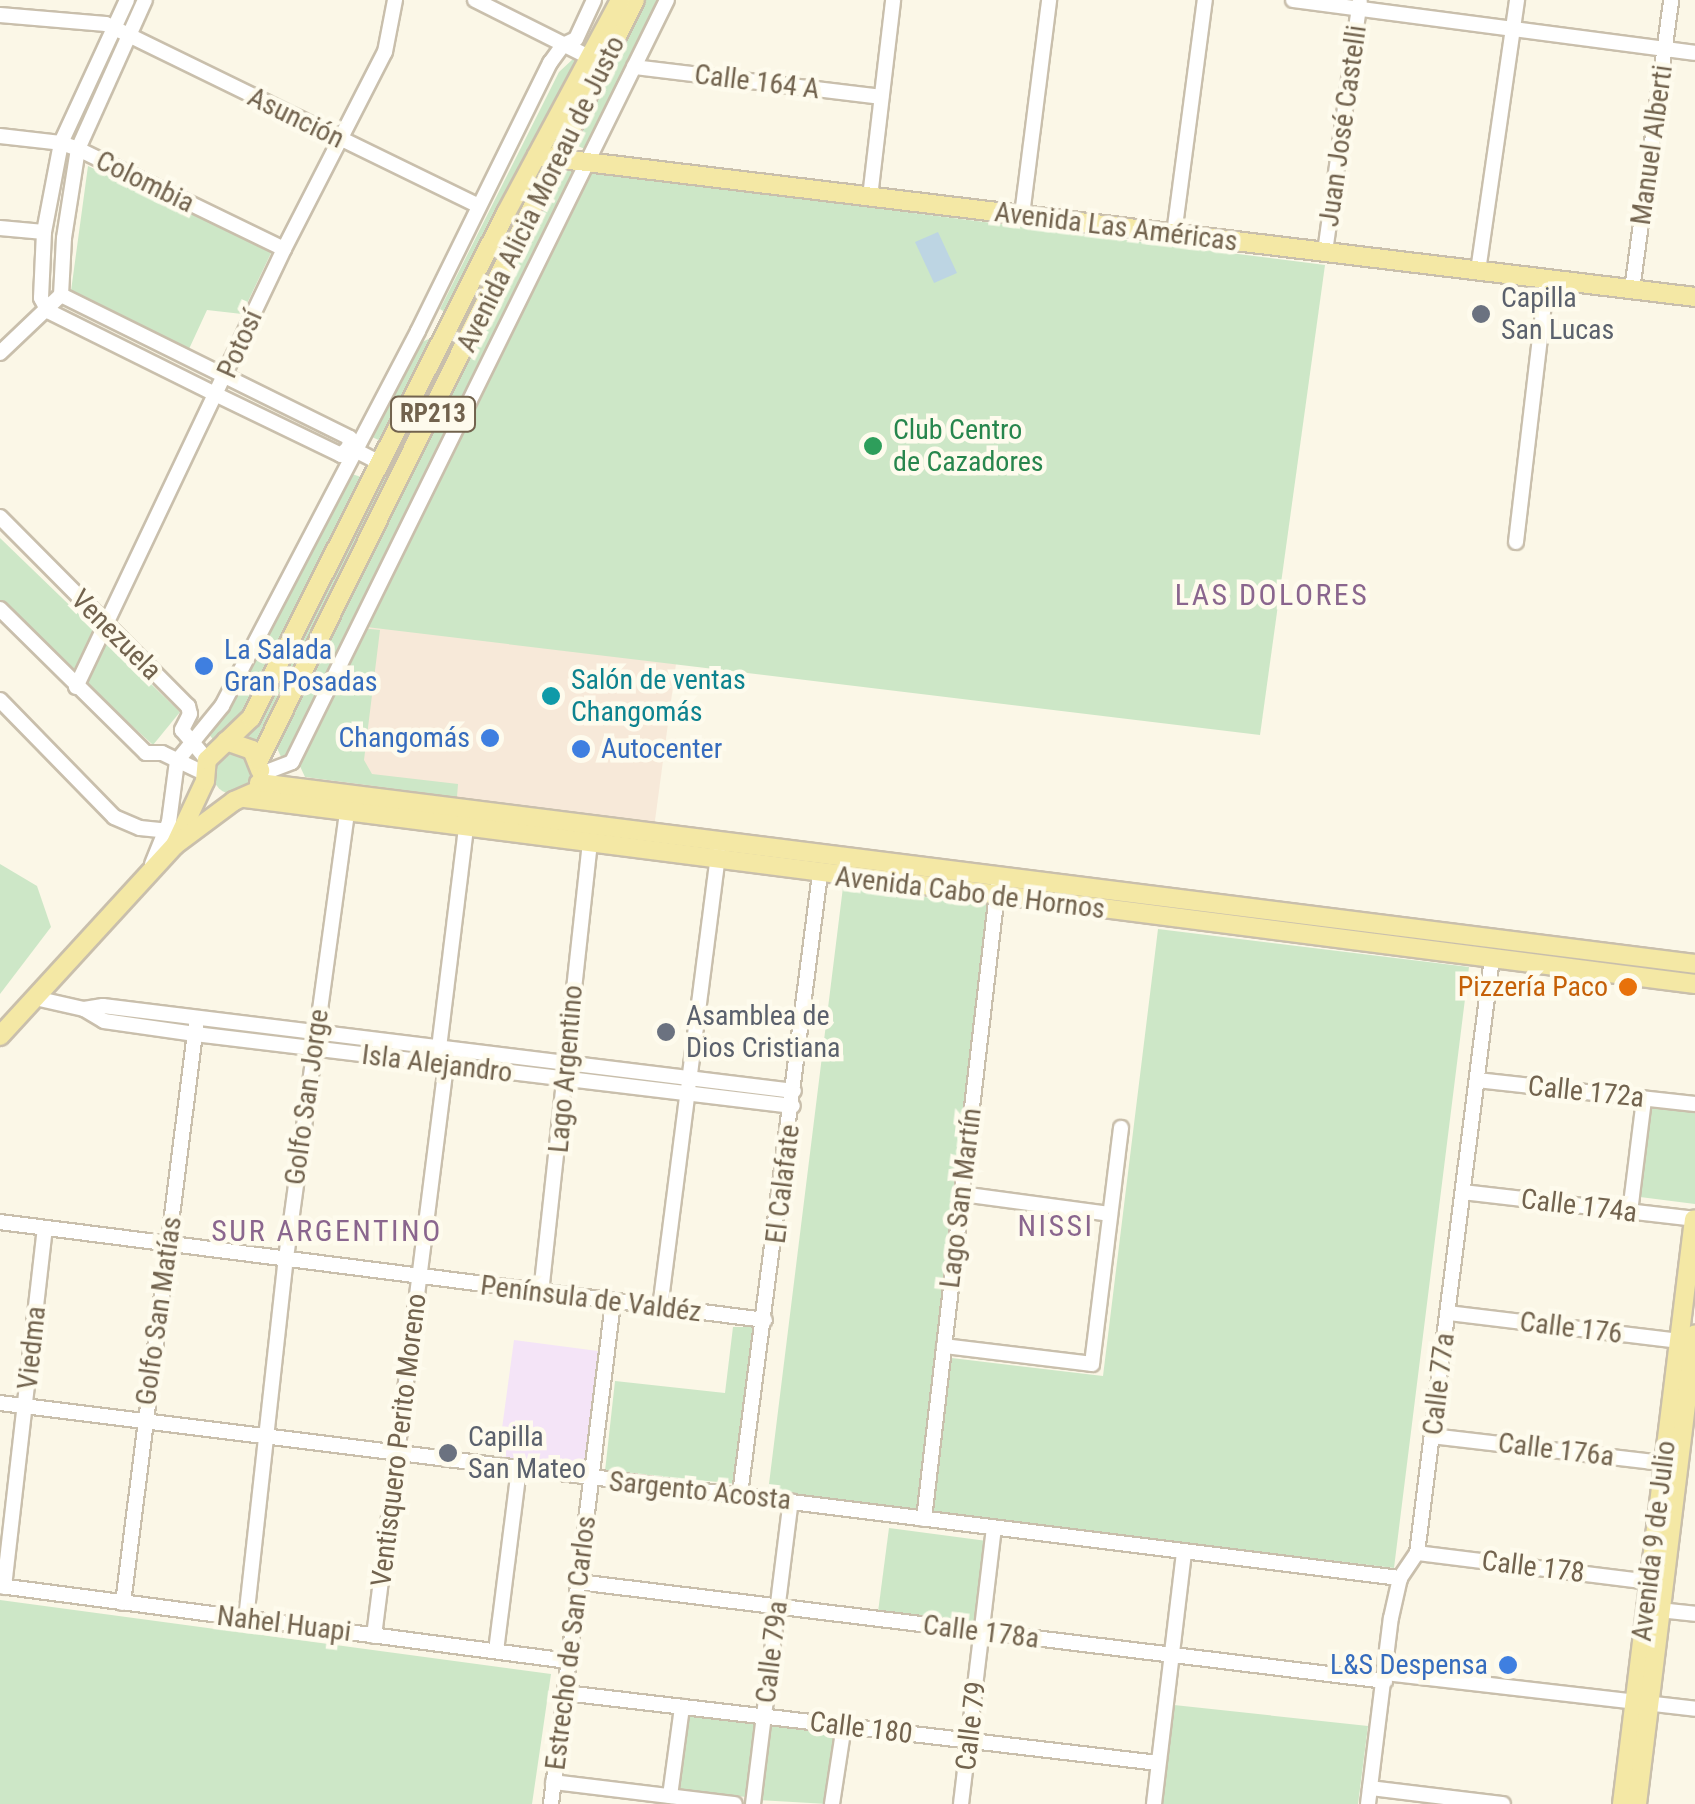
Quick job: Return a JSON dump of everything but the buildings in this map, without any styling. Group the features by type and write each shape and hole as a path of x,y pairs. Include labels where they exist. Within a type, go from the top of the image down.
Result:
{"main road":[{"name":"Avenida Alicia Moreau de Justo","path":"171,838 239,800 259,773 560,159 620,0"},
{"name":"Avenida Alicia Moreau de Justo","path":"0,1036 144,880 171,838 205,771 226,741 251,718 537,156 635,0"},
{"name":"Avenida Las Américas","path":"537,156 1695,297"},
{"path":"226,741 252,750 259,773"},
{"path":"205,771 216,796 239,800"},
{"name":"Avenida Cabo de Hornos","path":"259,773 718,852 820,874 998,887 1695,984"},
{"name":"Avenida Cabo de Hornos","path":"239,800 590,845 718,852 1695,964"},
{"name":"Avenida 9 de Julio","path":"1637,1804 1650,1582 1691,1340 1694,1219"},
{"name":"Avenida 9 de Julio","path":"1622,1804 1659,1610 1672,1464"}],"street":[{"path":"127,0 61,143 44,232 40,298 48,311 217,396 341,455 352,450 380,463"},
{"path":"0,353 61,295 64,238 78,149 145,0"},
{"name":"Potosí","path":"76,686 284,249 385,52 395,0"},
{"path":"475,0 598,61"},
{"path":"0,700 114,817 171,838 177,761 222,706 563,45 576,38 594,0"},
{"path":"259,773 292,762 667,0"},
{"path":"870,197 893,0"},
{"path":"1022,215 1050,0"},
{"path":"1174,234 1205,0"},
{"path":"1293,0 1359,4 1695,52"},
{"path":"1478,271 1517,0"},
{"name":"Manuel Alberti","path":"1632,290 1671,0"},
{"name":"Juan José Castelli","path":"1325,252 1359,4"},
{"name":"Asunción","path":"0,15 114,28 479,206"},
{"name":"Calle 164 A","path":"634,67 880,97"},
{"name":"Colombia","path":"0,136 61,143 78,149 284,249"},
{"path":"0,228 44,232"},
{"path":"1516,542 1548,279"},
{"path":"61,295 350,438 352,450"},
{"path":"418,331 452,318"},
{"name":"Venezuela","path":"0,517 105,628 188,706 190,714 182,730 205,771"},
{"path":"0,609 146,753 162,753 205,771"},
{"name":"Golfo San Jorge","path":"246,1618 264,1436 313,1042 347,814"},
{"name":"Ventisquero Perito Moreno","path":"374,1636 446,1065 439,1048 466,830"},
{"name":"Lago Argentino","path":"541,1293 590,845"},
{"path":"660,1308 718,852"},
{"name":"El Calafate","path":"740,1494 820,874"},
{"name":"Lago San Martín","path":"924,1519 998,887"},
{"name":"Calle 77a","path":"1369,1796 1400,1578 1417,1553 1492,958"},
{"name":"Isla Alejandro","path":"35,998 84,1009 103,1006 196,1027 446,1065 566,1072"},
{"name":"Golfo San Matías","path":"123,1603 196,1027"},
{"name":"Isla Alejandro","path":"313,1042 439,1048 566,1072 793,1099"},
{"name":"Calle 172a","path":"1477,1080 1695,1104"},
{"path":"1630,1212 1644,1098"},
{"path":"944,1346 1092,1364 1121,1128"},
{"name":"Calle 174a","path":"1463,1192 1694,1219"},
{"path":"962,1194 1110,1214"},
{"name":"Península de Valdéz","path":"0,1222 765,1320"},
{"name":"Viedma","path":"2,1587 46,1228"},
{"name":"Estrecho de San Carlos","path":"550,1804 613,1303"},
{"name":"Calle 176","path":"1448,1313 1691,1340"},
{"name":"Sargento Acosta","path":"0,1403 1400,1578"},
{"name":"Calle 176a","path":"1432,1436 1672,1464"},
{"path":"496,1651 519,1470"},
{"name":"Calle 79a","path":"753,1804 792,1501"},
{"name":"Calle 79","path":"961,1804 994,1529"},
{"path":"1154,1804 1184,1552"},
{"name":"Calle 178","path":"1417,1553 1650,1582"},
{"name":"Calle 178a","path":"578,1582 1172,1655 1385,1677"},
{"name":"Nahel Huapi","path":"2,1587 568,1660"},
{"path":"1659,1610 1695,1614"},
{"path":"1385,1677 1695,1709"},
{"name":"Calle 180","path":"564,1693 1158,1763"},
{"path":"670,1796 682,1707"},
{"path":"832,1804 844,1726"},
{"path":"553,1782 735,1804"},
{"path":"1369,1796 1504,1804"}],"shaded area":[{"name":"Changomás","path":"364,625 676,664 654,828 309,781 303,760"},
{"path":"514,1340 598,1351 587,1469 498,1458"}],"green space":[{"path":"644,0 666,0 592,152 573,144"},
{"path":"573,59 585,61 520,167 448,314 440,309 559,72"},
{"path":"538,164 550,170 260,744 240,738"},
{"path":"561,165 578,169 283,761 275,744"},
{"path":"88,166 272,251 242,314 207,310 189,349 71,291"},
{"name":"Club Centro de Cazadores","path":"581,171 1325,265 1260,735 358,626"},
{"path":"439,334 383,442 372,437 420,343"},
{"path":"352,474 364,478 248,708 215,742 208,733 233,702"},
{"path":"0,538 180,712 153,745 0,606"},
{"path":"361,628 380,630 364,760 372,774 458,784 457,797 305,777 298,762"},
{"path":"233,754 247,760 253,774 247,788 233,794 219,788 213,774 219,760"},
{"path":"0,864 37,886 51,927 0,994"},
{"path":"843,887 990,905 935,1356 1103,1376 1158,929 1469,967 1394,1568 768,1492"},
{"path":"1651,1105 1695,1111 1695,1204 1640,1197"},
{"path":"733,1327 755,1327 738,1484 605,1471 615,1381 725,1393"},
{"path":"889,1528 987,1541 976,1624 878,1612"},
{"path":"0,1600 551,1674 532,1804 0,1804"},
{"path":"1174,1705 1368,1726 1358,1804 1161,1804"},
{"path":"687,1715 755,1723 746,1797 678,1789"},
{"path":"768,1725 836,1733 828,1804 759,1800"}],"water":[{"path":"938,232 957,273 934,283 915,242"}],"place":[{"name":"Capilla San Lucas","path":"1481,314"},
{"name":"Club Centro de Cazadores","path":"873,446"},
{"name":"La Salada Gran Posadas","path":"204,666"},
{"name":"Salón de ventas Changomás","path":"551,696"},
{"name":"Changomás","path":"490,738"},
{"name":"Autocenter","path":"581,749"},
{"name":"Pizzería Paco","path":"1628,987"},
{"name":"Asamblea de Dios Cristiana","path":"666,1032"},
{"name":"Capilla San Mateo","path":"448,1453"},
{"name":"L&S Despensa","path":"1508,1665"}],"district":[{"name":"LAS DOLORES","path":"1272,595"},
{"name":"NISSI","path":"1056,1226"},
{"name":"SUR ARGENTINO","path":"327,1231"}]}
